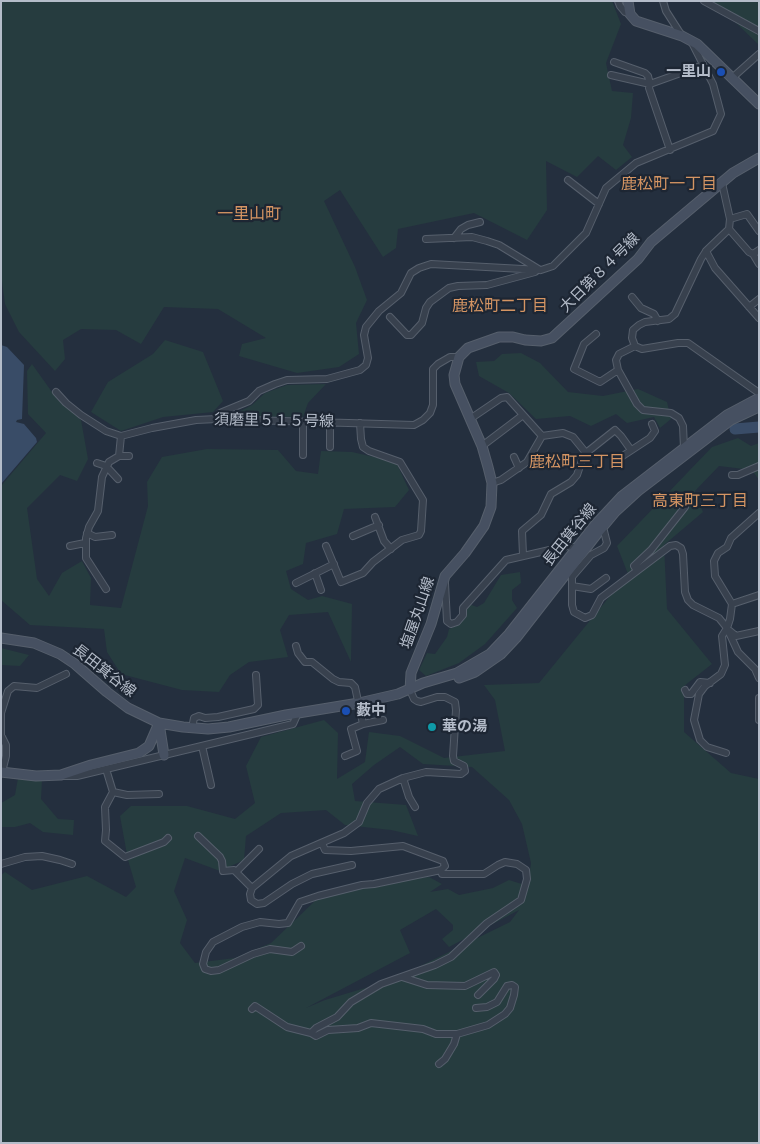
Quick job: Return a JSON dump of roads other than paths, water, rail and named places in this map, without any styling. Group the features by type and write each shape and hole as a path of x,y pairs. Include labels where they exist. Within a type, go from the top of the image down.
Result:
{"street":[{"path":"618,1 625,12 630,14 636,21 686,38 703,50 758,101"},
{"path":"628,1 630,14"},
{"path":"390,317 407,335 411,335 422,322 430,302 449,288 487,285 553,266 586,233 606,188 636,163 713,131 721,114 713,84 703,64 666,11 663,1"},
{"path":"704,1 759,31"},
{"path":"732,78 759,54"},
{"path":"614,62 645,73 648,76 650,88 670,150"},
{"path":"611,75 650,84 703,64"},
{"name":"大日第８４号線","path":"459,357 468,348 499,336 541,341 552,338 638,259 651,242 733,173 759,158"},
{"path":"568,180 599,204"},
{"path":"722,183 730,218 729,229 706,251 676,314 669,319 645,322 639,325 633,330 632,338 635,346 642,349 688,343 759,393"},
{"path":"730,218 747,214 759,231"},
{"path":"454,238 461,229 480,222"},
{"path":"729,229 756,252 759,264"},
{"path":"426,239 472,238 499,245 542,270"},
{"path":"706,251 715,268 759,318"},
{"path":"217,419 220,413 249,401 259,391 275,384 287,380 327,379 360,370 366,365 368,358 364,335 366,328 379,311 401,293 411,273 419,268 431,264 542,270"},
{"path":"632,297 641,308 654,314 658,320"},
{"path":"749,307 759,298"},
{"path":"596,334 584,344 574,369 600,382 618,370"},
{"path":"635,346 620,354 616,360 618,370 637,404 643,410 671,414 678,418 683,426 684,448"},
{"name":"須磨里５１５号線","path":"120,436 161,426 196,420 217,419 414,425 430,414 433,405 433,370 438,364 450,357 459,357"},
{"name":"塩屋丸山線","path":"410,690 410,673 431,624 445,576 465,553 484,526 491,507 492,483 482,446 470,420 454,375 459,357"},
{"path":"56,392 81,415 106,431 120,436 118,456"},
{"path":"470,420 501,398 507,397 542,436"},
{"name":"長田箕谷線","path":"410,690 422,683 462,671 490,654 509,634 577,548 622,496 727,415 759,398"},
{"name":"長田箕谷線","path":"1,638 34,643 66,658 118,702 159,723 192,728 229,728 298,713 359,703 410,690 424,689 462,678 496,658 516,638 600,530 615,512 638,491 724,425 759,407"},
{"path":"482,446 523,415"},
{"path":"303,422 303,455"},
{"path":"330,422 330,447"},
{"path":"326,546 341,582 363,573 402,540 419,535 421,531 422,500 400,462 369,452 363,447 360,439 360,423"},
{"path":"615,461 650,438 655,431 652,424"},
{"path":"523,555 522,532 541,515 551,494 571,482 577,475 586,453 615,430 631,450"},
{"path":"542,436 563,433 573,437 586,453"},
{"path":"492,483 501,480 520,468 534,452 542,436"},
{"path":"106,589 93,567 83,558 86,533 98,511 100,484 106,466 118,456 129,456"},
{"path":"514,457 520,468"},
{"path":"97,463 106,466 118,479"},
{"path":"732,476 759,466"},
{"path":"637,571 634,566 651,550 685,507"},
{"path":"726,753 707,747 700,740 694,720 699,694 724,669 722,636 730,619 732,604 715,576 714,561 718,553 727,547 731,538 759,514"},
{"path":"375,518 384,541 391,549"},
{"path":"353,536 379,525"},
{"path":"600,530 604,531 607,543 604,548 591,555 572,577 572,605 574,612 580,616 585,618 592,615 601,598 670,546 676,545 681,548 683,554 685,592 688,600 693,605 719,618 736,636 759,631"},
{"path":"86,533 95,537 112,535"},
{"path":"70,546 86,543"},
{"path":"445,576 448,620 451,624 457,622 463,615 463,608 506,560 567,546 577,548"},
{"path":"296,583 334,564"},
{"path":"315,573 322,590"},
{"path":"572,586 591,589 606,578"},
{"path":"732,604 759,595"},
{"path":"727,628 738,652 757,669 759,678"},
{"path":"296,646 305,662 312,662 333,679 339,682 351,683 355,687 363,724"},
{"path":"66,674 37,688 14,686 8,691 1,713 1,734 6,745 6,756 2,772 36,776 77,776 293,724 298,713"},
{"path":"192,728 194,718 199,716 205,718 218,717 254,709 258,705 256,675"},
{"path":"685,690 685,692 691,694 700,682 710,683"},
{"path":"352,865 312,874 292,884 264,903 257,904 251,900 252,888 291,856 344,833 359,822 367,803 379,789 403,778 426,772 461,774 465,771 464,766 454,761 453,756 455,702 445,696 421,702 417,701 410,690"},
{"path":"759,698 759,720"},
{"path":"345,756 357,751 351,729 363,724 384,720"},
{"path":"159,723 164,755"},
{"path":"61,775 142,752 149,746 159,723"},
{"path":"202,746 211,785"},
{"path":"106,769 113,792 105,807 105,840 125,858 164,842 168,838"},
{"path":"403,778 409,797 416,807"},
{"path":"113,792 146,795 159,794"},
{"path":"198,836 208,840 222,861 222,871 234,870 252,888"},
{"path":"301,946 292,952 270,949 253,954 219,970 211,971 205,969 202,964 206,952 213,942 242,927 260,922 288,923 300,902 362,885 389,882 441,870 445,866 443,861 404,846 351,851 325,850 322,844"},
{"path":"236,872 259,849"},
{"path":"1,864 24,857 42,856 72,864"},
{"path":"311,1033 316,1028 337,1017 351,1002 381,984 435,965 451,957 487,923 521,900 528,878 526,870 517,864 505,862 484,874 442,874 441,870"},
{"path":"402,977 427,985 465,986 494,972 496,974 494,979 478,995"},
{"path":"252,1009 255,1006 287,1027 316,1036 328,1030 358,1028 371,1023 423,1028 436,1034 457,1034 488,1025 506,1014 510,1008 515,987 512,985 507,986 496,1002 487,1008 476,1008"},
{"path":"439,1064 445,1059 454,1044 457,1034"}],"water":[{"path":"1,345 7,347 24,365 22,419 16,422 24,424 36,438 37,442 1,484"}],"waterway":[{"path":"735,429 759,427"}],"place":[{"name":"一里山","path":"721,72"},
{"name":"藪中","path":"346,711"},
{"name":"華の湯","path":"432,727"}],"district":[{"name":"鹿松町一丁目","path":"669,185"},
{"name":"一里山町","path":"249,215"},
{"name":"鹿松町二丁目","path":"500,307"},
{"name":"鹿松町三丁目","path":"577,463"},
{"name":"高東町三丁目","path":"700,502"}]}
